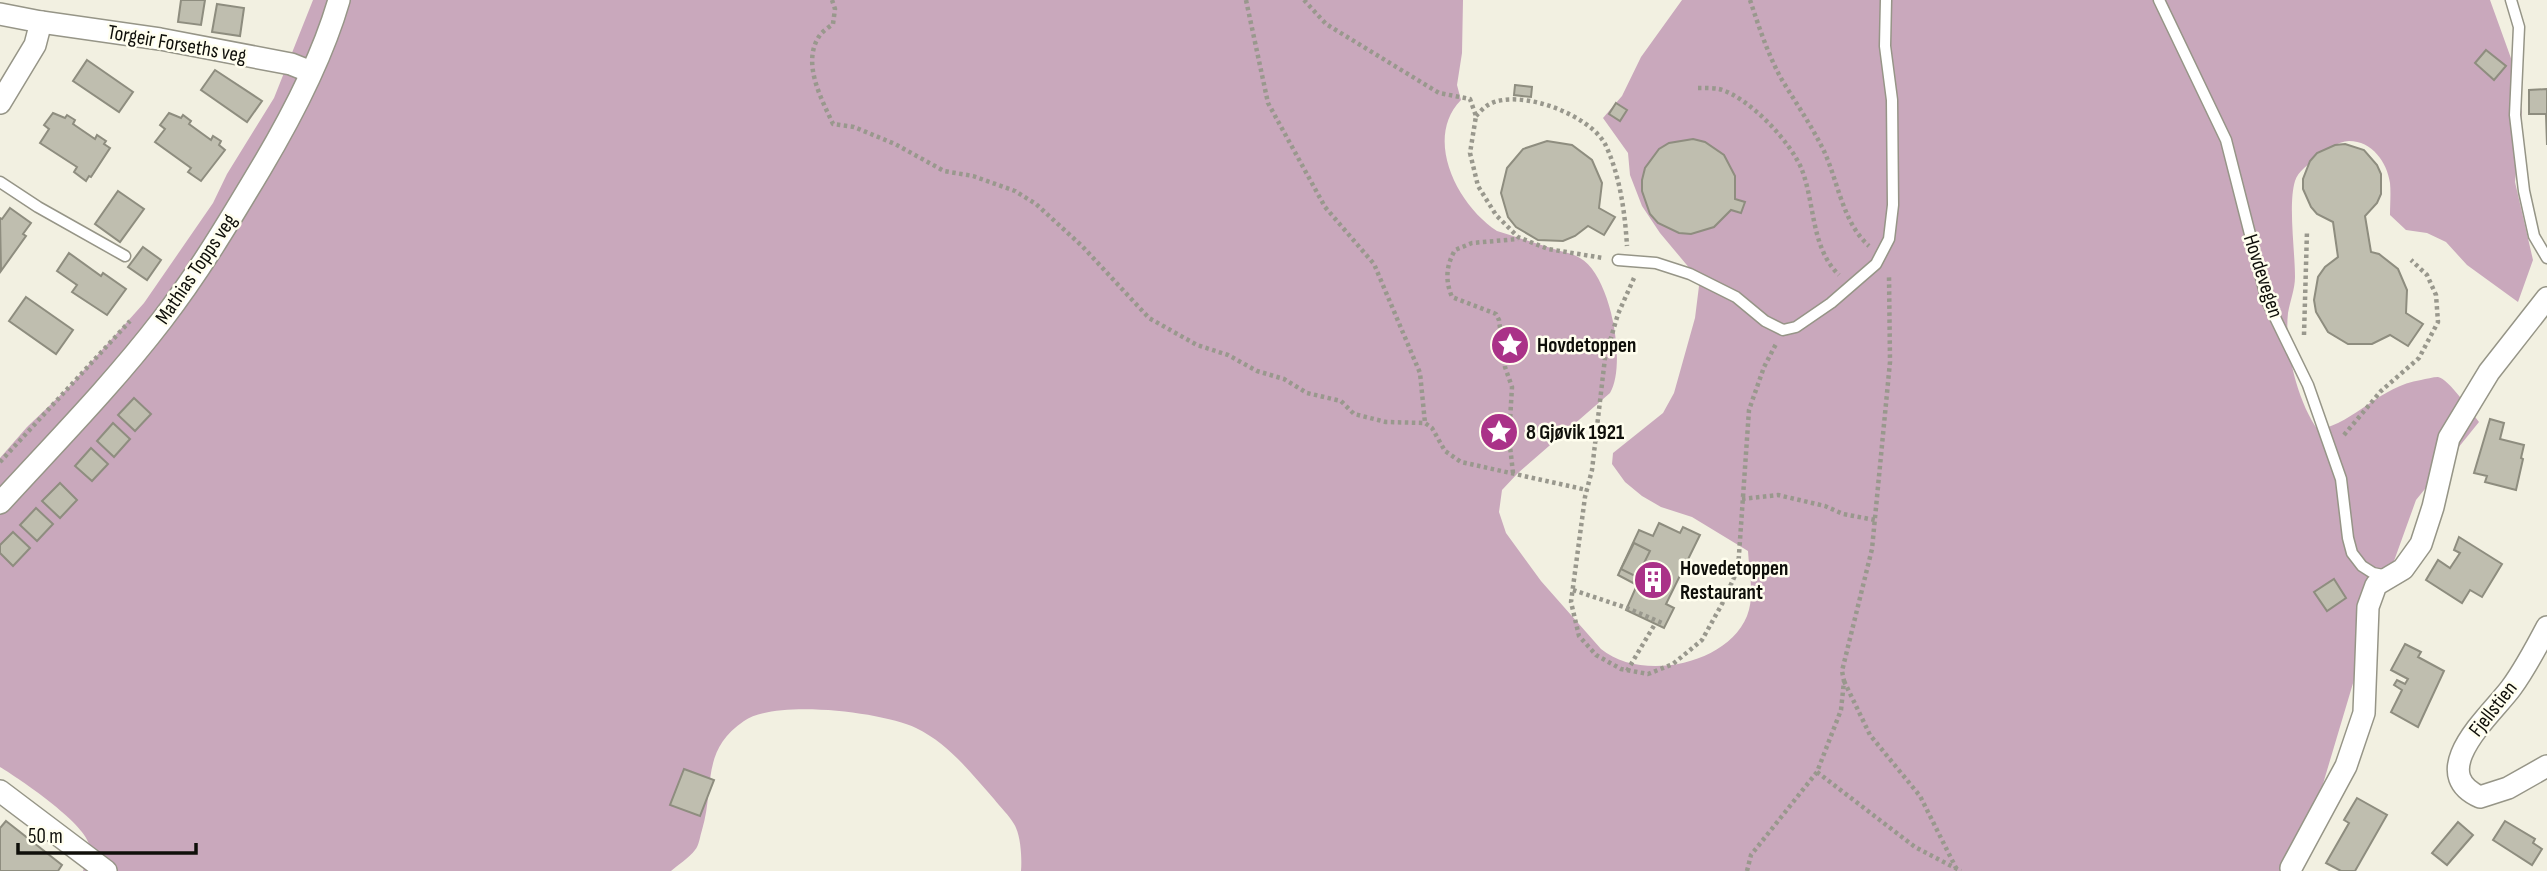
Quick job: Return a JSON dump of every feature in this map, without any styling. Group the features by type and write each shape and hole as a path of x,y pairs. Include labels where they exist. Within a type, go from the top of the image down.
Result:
{"street":[{"name":"Mathias Topps veg","path":"0,503 108,385 162,320 219,239 277,140 311,72 339,0"},
{"name":"Torgeir Forseths veg","path":"0,14 160,39 292,64 311,72"},
{"path":"0,103 35,45 41,22"},
{"path":"2291,868 2346,765 2364,713 2368,607 2376,585 2403,569 2421,544 2433,507 2449,438 2489,372 2547,298"},
{"name":"Fjellstien","path":"2547,627 2511,688 2466,744 2459,766 2462,781 2469,792 2480,797 2508,788 2547,766"},
{"path":"0,791 106,871"}],"lane":[{"path":"1623,260 1656,262 1690,274 1736,297 1765,321 1783,330 1796,327 1812,318 1875,264 1889,239 1894,205 1892,100 1885,46 1886,0"},
{"name":"Hovdevegen","path":"2159,0 2225,140 2267,301 2308,385 2341,479 2352,553 2362,566 2373,573 2388,576"},
{"path":"2511,0 2519,27 2515,116 2524,191 2534,236 2547,258"},
{"path":"0,182 38,207 125,256"}],"path":[{"path":"832,0 835,9 833,24 820,35 811,64 833,124 854,127 895,144 944,171 973,176 1015,191 1035,204 1082,246 1149,318 1197,345 1228,355 1257,371 1284,379 1307,393 1340,401 1354,414 1386,422 1425,423 1432,428 1445,451 1461,462 1587,490"},
{"path":"1246,0 1268,103 1325,207 1374,264 1420,373 1425,423"},
{"path":"1304,0 1326,24 1439,93 1470,99 1476,116 1470,153 1478,186 1496,215 1520,238"},
{"path":"1750,0 1782,79 1825,152 1842,202 1862,239 1880,256"},
{"path":"1698,88 1719,89 1741,99 1763,118 1787,145 1801,169 1819,244 1835,271 1850,285"},
{"path":"1476,116 1488,104 1513,99 1558,108 1582,121 1605,143 1621,196 1623,260 1574,255 1520,238 1481,241 1455,250 1448,263 1447,278 1452,297 1496,314 1499,320 1505,367 1512,387 1509,438 1513,473"},
{"path":"2304,338 2307,231"},
{"path":"1889,239 1890,362 1872,549 1842,671 1844,681 1870,736 1920,796 1959,869"},
{"path":"2332,454 2365,408 2419,358 2438,322 2436,295 2427,275 2411,260"},
{"path":"1643,261 1618,314 1605,358 1571,602 1579,636 1596,655 1621,670 1648,674 1673,664 1702,640 1738,569 1749,410 1764,367 1783,330"},
{"path":"0,462 135,316"},
{"path":"1742,499 1778,495 1825,506 1843,514 1875,520"},
{"path":"1573,590 1627,608 1659,624 1627,671"},
{"path":"1747,871 1751,855 1817,772 1841,710 1844,681"},
{"path":"1817,772 1914,847 1959,869"}],"shaded area":[{"path":"313,0 1463,0 1462,53 1457,85 1461,100 1450,116 1445,133 1445,152 1458,189 1483,220 1497,231 1574,255 1591,268 1608,301 1616,342 1615,380 1610,393 1502,490 1499,512 1506,533 1541,581 1601,649 1618,659 1638,665 1659,666 1703,657 1737,633 1747,616 1751,600 1748,551 1692,517 1661,507 1642,496 1625,482 1612,464 1613,453 1663,413 1674,393 1695,318 1699,286 1696,276 1660,233 1642,206 1630,175 1628,153 1603,118 1622,96 1641,57 1682,0 2490,0 2512,61 2522,112 2515,182 2533,260 2518,302 2467,265 2446,242 2427,233 2406,230 2390,215 2390,183 2382,160 2371,149 2357,142 2345,141 2332,147 2304,168 2295,181 2292,215 2295,277 2288,313 2288,342 2304,405 2318,430 2344,420 2393,389 2436,377 2443,379 2454,389 2479,422 2416,500 2368,633 2297,871 1021,871 1020,841 1012,821 967,769 939,742 900,722 855,713 804,709 759,714 744,721 730,733 715,757 711,771 706,814 698,846 671,871 83,871 90,850 84,835 50,802 0,767 0,458 27,427 68,388 144,303 213,203 227,174 274,98"}],"building":[{"path":"181,0 205,0 201,25 178,22"},
{"path":"217,4 244,8 240,36 212,32"},
{"path":"2486,50 2506,66 2494,80 2475,63"},
{"path":"87,60 133,92 119,112 73,81"},
{"path":"215,70 262,101 247,122 201,90"},
{"path":"1515,85 1532,87 1531,97 1514,95"},
{"path":"2547,89 2547,145 2546,114 2529,114 2529,90"},
{"path":"1616,103 1627,110 1620,121 1609,114"},
{"path":"53,113 65,118 67,115 75,120 73,124 95,139 97,135 106,141 104,144 110,148 86,181 74,172 77,167 40,143 49,129 44,125"},
{"path":"169,113 181,118 183,115 191,121 189,124 211,140 213,136 221,141 219,145 225,150 201,181 188,172 191,168 155,142 165,129 160,125"},
{"path":"1693,139 1705,142 1724,155 1735,176 1735,199 1745,202 1741,213 1731,210 1714,227 1691,234 1679,233 1658,223 1650,214 1642,191 1642,180 1645,168 1659,149 1669,143"},
{"path":"1547,141 1572,145 1592,160 1602,183 1599,208 1615,217 1604,235 1588,226 1563,241 1538,240 1516,227 1508,217 1501,193 1507,168 1523,149"},
{"path":"2345,144 2364,150 2381,174 2381,194 2365,216 2371,252 2379,254 2398,269 2407,290 2406,313 2423,324 2408,346 2390,335 2372,344 2348,344 2328,332 2316,312 2314,300 2318,277 2325,267 2338,257 2333,222 2317,214 2311,207 2303,189 2303,179 2310,161 2317,153 2335,145"},
{"path":"118,191 144,209 120,242 95,224"},
{"path":"10,208 31,223 23,234 26,236 1,271 0,218 2,219"},
{"path":"143,247 161,260 147,280 128,267"},
{"path":"69,253 101,276 103,273 126,289 107,315 72,292 77,285 57,271"},
{"path":"26,297 73,330 56,354 9,321"},
{"path":"134,398 151,414 135,431 118,415"},
{"path":"2490,419 2504,423 2500,439 2524,445 2516,490 2485,482 2487,476 2474,473"},
{"path":"113,423 130,439 114,457 97,441"},
{"path":"91,448 108,464 92,481 75,466"},
{"path":"60,483 77,500 60,518 42,501"},
{"path":"36,508 53,524 37,541 20,525"},
{"name":"Hovedetoppen Restaurant","path":"1659,523 1680,533 1683,527 1700,535 1666,604 1674,608 1664,628 1626,610 1637,585 1618,575 1639,530 1653,536"},
{"path":"13,532 30,548 13,566 0,553 0,545"},
{"path":"2459,537 2502,564 2482,597 2470,590 2462,603 2426,580 2438,560 2450,568 2460,553 2454,550"},
{"path":"1634,543 1650,551 1637,577 1621,569"},
{"path":"2334,579 2346,598 2327,611 2314,592"},
{"path":"2405,644 2421,652 2418,657 2444,671 2418,727 2391,712 2402,690 2394,685 2397,680 2405,684 2408,679 2391,670"},
{"path":"684,769 714,780 700,816 670,805"},
{"path":"2357,798 2387,815 2355,871 2341,871 2326,863 2349,823 2344,820"},
{"path":"6,821 62,865 58,871 0,871 0,828"},
{"path":"2505,821 2535,839 2533,843 2542,849 2532,865 2493,840"},
{"path":"2458,822 2473,835 2447,865 2432,853"}],"place":[{"name":"Hovdetoppen","path":"1510,345"},
{"name":"8 Gjøvik 1921","path":"1499,432"},
{"name":"Hovedetoppen Restaurant","path":"1653,580"}]}
